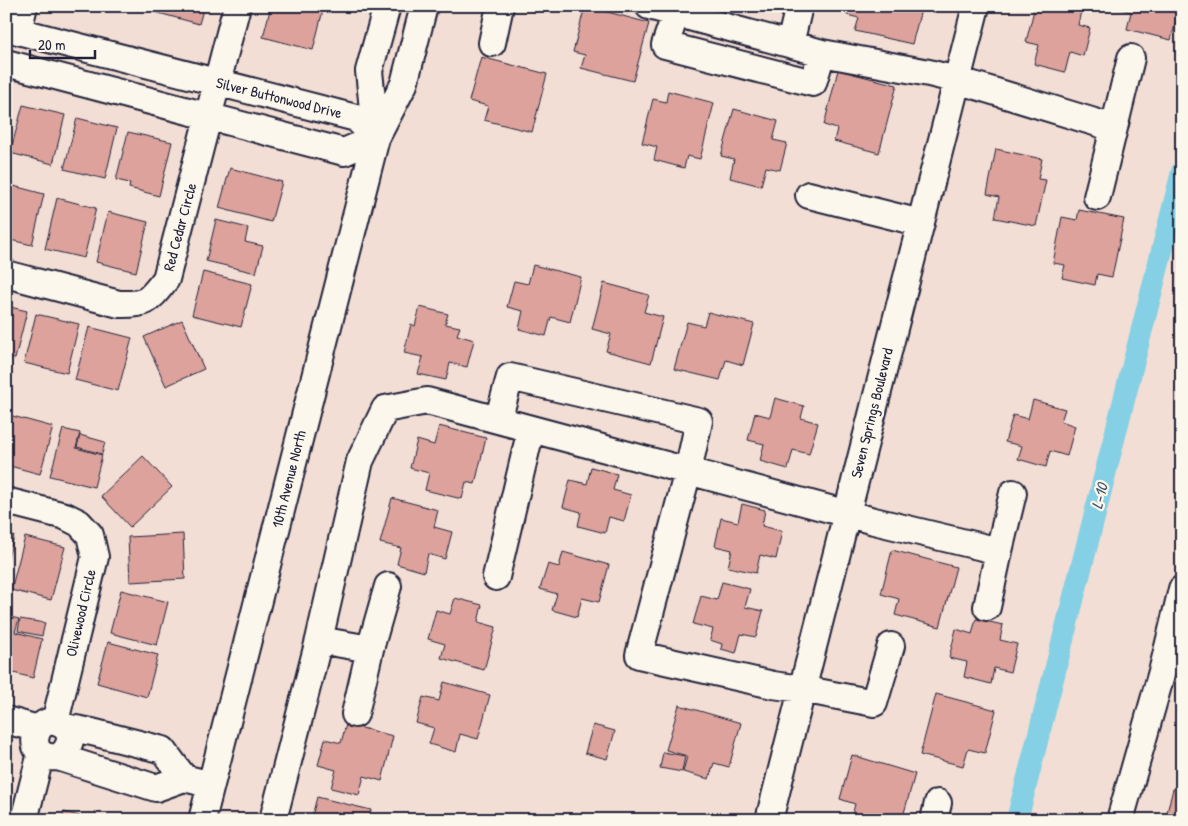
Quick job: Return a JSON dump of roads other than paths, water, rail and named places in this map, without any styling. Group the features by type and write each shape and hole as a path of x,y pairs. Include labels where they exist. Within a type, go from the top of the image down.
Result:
{"street":[{"name":"Red Cedar Circle","path":"6,274 119,304 135,304 150,299 166,278 237,6"},
{"name":"10th Avenue North","path":"376,138 369,71 386,6"},
{"name":"10th Avenue North","path":"202,820 376,138 404,84 424,6"},
{"path":"492,43 500,6"},
{"path":"649,6 822,53 957,80 1114,128"},
{"path":"790,44 799,6"},
{"name":"Seven Springs Boulevard","path":"769,820 976,6"},
{"path":"676,14 665,45 813,83 822,53"},
{"name":"Silver Buttonwood Drive","path":"16,21 218,82 356,118 376,138"},
{"path":"1097,197 1131,58"},
{"path":"6,63 344,152 376,138"},
{"path":"809,195 920,224"},
{"path":"498,420 510,377 699,421 688,471 639,654 774,685 874,703 891,646"},
{"path":"273,820 319,640 360,461 385,409 427,401 846,514 999,551"},
{"path":"496,577 531,429"},
{"path":"987,607 1013,493"},
{"name":"Olivewood Circle","path":"6,501 65,516 79,523 90,535 94,557 49,739 24,820"},
{"path":"355,714 370,649 388,586"},
{"path":"1120,820 1172,671 1182,589"},
{"path":"319,640 370,649"},
{"path":"6,720 156,788 184,778 211,784"},
{"path":"6,738 49,739 92,732 163,750 184,778"}],"waterway":[{"name":"L-10","path":"1017,820 1182,172"}]}
